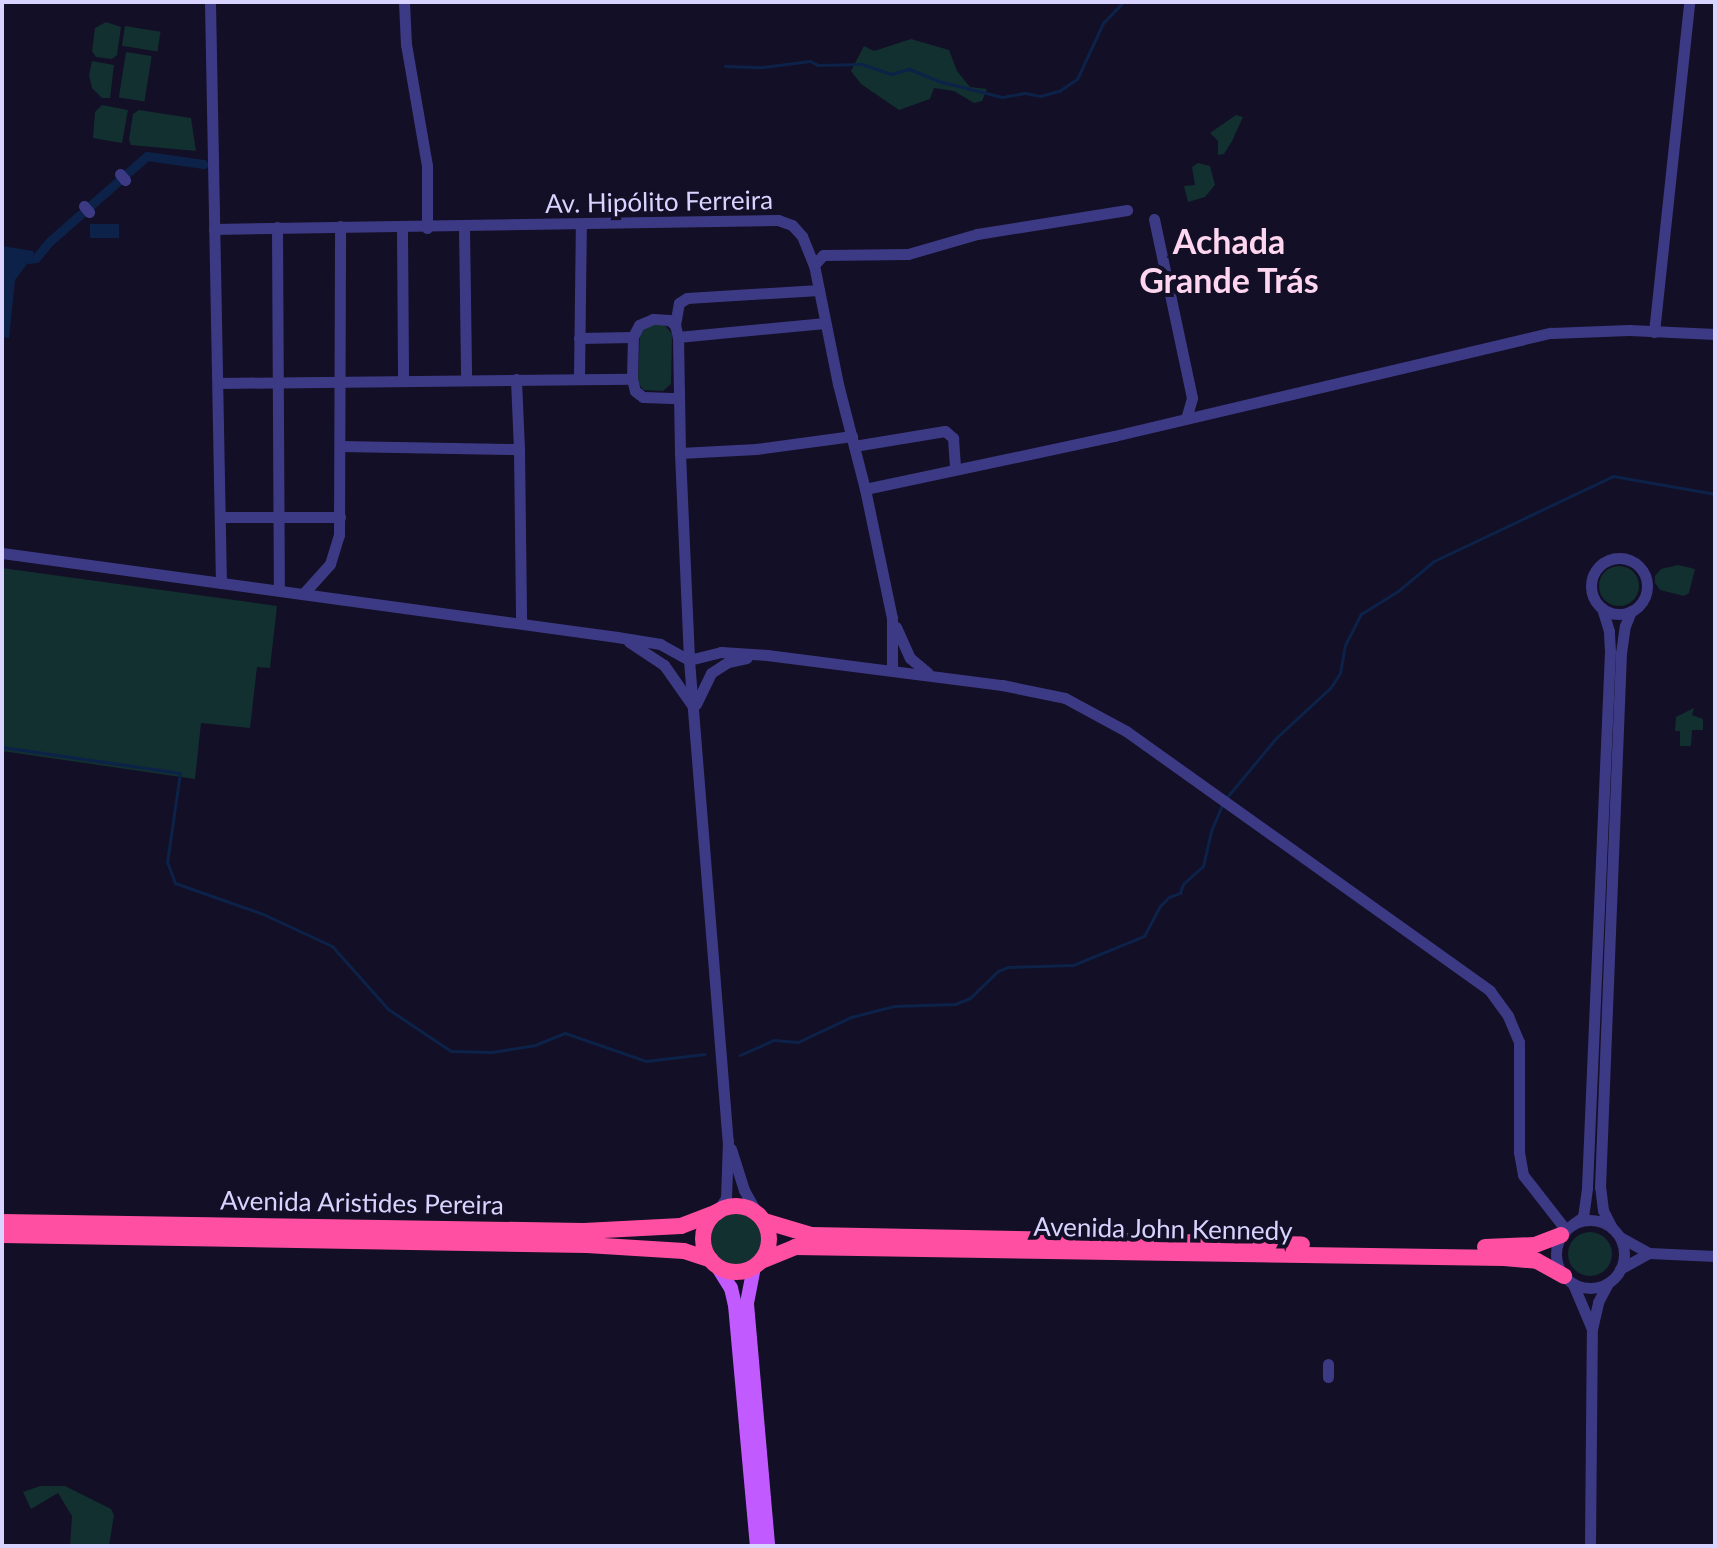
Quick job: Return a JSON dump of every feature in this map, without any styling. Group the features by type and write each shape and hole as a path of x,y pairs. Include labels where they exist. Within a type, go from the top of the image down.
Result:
{"highway":[{"path":"738,1206 760,1217 769,1241 757,1264 735,1272 714,1263 706,1251 705,1230 717,1212 738,1206"},
{"name":"Avenida Aristides Pereira","path":"2,1222 584,1231 681,1226 717,1212"},
{"name":"Avenida John Kennedy","path":"760,1217 811,1235 1506,1247 1535,1245 1566,1230"},
{"name":"Avenida Aristides Pereira","path":"2,1235 587,1245 684,1251 714,1263"},
{"name":"Avenida John Kennedy","path":"757,1264 795,1247 1504,1258 1537,1261 1568,1280"}],"main road":[{"path":"714,1263 731,1288 735,1305 757,1546"},
{"path":"757,1264 747,1304 768,1546"}],"street":[{"path":"210,2 221,583"},
{"path":"404,2 408,62 427,166 427,228"},
{"path":"1654,332 1689,2"},
{"path":"814,265 823,255 908,254 977,234 1127,210"},
{"path":"1154,219 1192,398 1187,416"},
{"name":"Av. Hipólito Ferreira","path":"214,229 778,220 798,230 814,265 892,618"},
{"path":"579,378 581,225"},
{"path":"303,594 330,564 338,544 340,226"},
{"path":"277,227 279,590"},
{"path":"464,227 466,379"},
{"path":"402,228 403,379"},
{"path":"717,1212 726,1198 728,1141 689,660 678,398 679,303 687,298 819,290"},
{"path":"677,331 669,320 647,320 635,329 632,379 635,391 643,397 678,398"},
{"path":"677,331 825,323"},
{"path":"865,489 1114,436 1187,416 1551,333 1715,334"},
{"path":"579,338 633,337"},
{"path":"218,383 339,379 632,379"},
{"path":"516,379 521,622"},
{"path":"680,453 945,431 953,438 955,468"},
{"path":"340,446 519,449"},
{"path":"221,517 340,517"},
{"path":"2,553 521,622 660,644 689,660 721,652 767,655 892,670 1065,698 1107,719 1478,981 1500,1004 1514,1028 1521,1056 1519,1152 1523,1175 1566,1230"},
{"path":"1592,1329 1584,1302 1556,1256 1566,1230 1583,1217 1587,1187 1610,652 1609,631 1602,608 1592,594 1592,577 1602,563 1619,558 1635,563 1645,578 1645,594 1631,611 1621,653 1600,1187 1603,1210 1624,1251 1620,1269"},
{"path":"1602,608 1617,614 1631,611"},
{"path":"892,618 892,670"},
{"path":"892,618 910,658 936,677"},
{"path":"617,637 664,665 694,709"},
{"path":"694,709 711,673 728,662 767,655"},
{"path":"728,1141 744,1190 760,1217"},
{"path":"1566,1230 1593,1220 1649,1253 1715,1256"},
{"path":"1590,1546 1592,1329 1598,1302 1609,1282 1620,1269 1649,1253"},
{"path":"1568,1280 1591,1288 1609,1282"}],"green space":[{"path":"106,22 121,27 117,55 112,59 96,57 92,51 95,28"},
{"path":"125,26 161,32 157,51 122,46"},
{"path":"911,39 949,50 957,71 970,87 987,89 982,101 974,103 954,91 934,88 930,99 899,110 861,84 851,71 864,46 874,51"},
{"path":"126,52 152,56 144,102 119,97"},
{"path":"92,61 114,65 110,98 102,98 92,88 89,75"},
{"path":"102,105 128,110 122,143 93,138 95,112"},
{"path":"139,110 191,118 196,151 131,145 133,114"},
{"path":"1236,115 1243,117 1224,154 1218,155 1218,141 1210,133"},
{"path":"1198,163 1210,166 1215,185 1205,197 1188,202 1184,186 1195,185 1192,167"},
{"path":"664,324 672,334 671,384 663,391 643,390 638,382 640,331 648,325"},
{"path":"1678,565 1695,569 1689,593 1684,596 1660,590 1655,583 1655,576 1661,569"},
{"path":"1619,566 1633,572 1639,586 1633,600 1619,606 1605,600 1599,586 1605,572"},
{"path":"2,568 277,606 270,668 257,667 250,728 201,723 195,779 2,751"},
{"path":"1694,708 1692,715 1703,719 1703,730 1692,730 1691,746 1680,746 1680,731 1675,731 1676,717"},
{"path":"737,1213 756,1220 763,1239 756,1258 737,1265 718,1258 711,1239 718,1220"},
{"path":"1590,1232 1605,1239 1612,1254 1605,1269 1590,1276 1575,1269 1568,1254 1575,1239"},
{"path":"40,1486 65,1486 111,1509 114,1515 109,1546 70,1546 72,1516 58,1493 31,1509 23,1492"}],"water":[{"path":"90,224 119,224 119,238 90,238"},
{"path":"2,246 33,251 34,255 15,280 9,338 2,337"}],"waterway":[{"path":"725,66 763,67 810,61 818,65 862,64 891,74 909,69 938,81 1002,97 1025,93 1040,96 1059,91 1077,79 1103,23 1123,2"},
{"path":"29,259 36,258 49,242 147,156 203,164"},
{"path":"1227,797 1276,738 1331,687 1340,673 1345,645 1361,614 1398,591 1434,561 1613,476 1715,494"},
{"path":"2,747 180,773 167,862 175,883 263,914 332,946 388,1009 451,1051 492,1052 535,1045 565,1033 646,1061 705,1054"},
{"path":"740,1055 774,1040 798,1042 851,1017 894,1006 955,1004 970,998 998,971 1008,967 1073,965 1144,936 1160,906 1169,897 1180,893 1183,884 1203,866 1211,831 1223,803"}],"district":[{"name":"Achada Grande Trás","path":"1229,260"}]}
